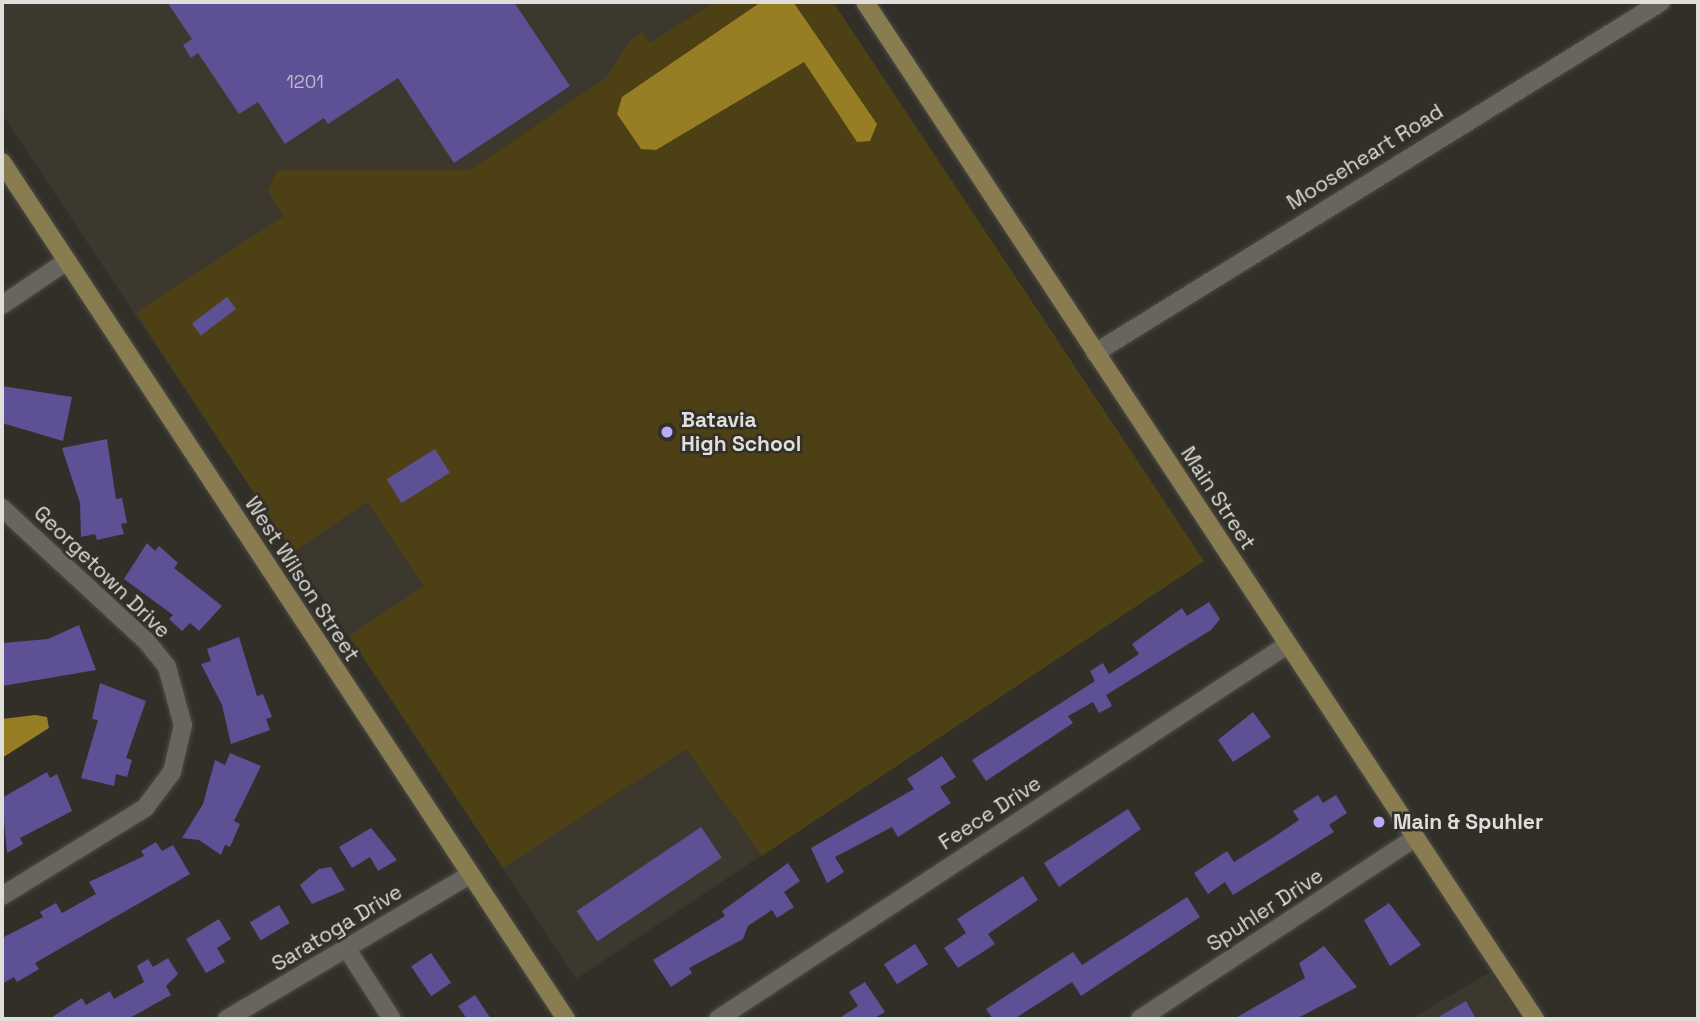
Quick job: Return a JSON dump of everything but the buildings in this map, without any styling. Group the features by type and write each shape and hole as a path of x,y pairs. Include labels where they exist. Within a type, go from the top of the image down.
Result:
{"main road":[{"name":"Main Street","path":"864,2 1535,1019"},
{"name":"West Wilson Street","path":"2,162 566,1019"}],"street":[{"name":"Mooseheart Road","path":"1095,353 1661,2"},
{"path":"2,305 67,261"},
{"name":"Georgetown Drive","path":"2,508 167,667 179,696 179,752 145,808 2,896"},
{"name":"Feece Drive","path":"718,1019 1287,645"},
{"name":"Spuhler Drive","path":"1140,1019 1415,838"},
{"name":"Saratoga Drive","path":"228,1019 470,875"},
{"path":"346,949 392,1019"}],"shaded area":[{"name":"Batavia High School","path":"2,2 833,2 1204,561 576,979 2,114"},
{"name":"Batavia High School","path":"714,2 833,2 1204,561 762,856 686,749 503,868 349,636 424,586 367,502 293,552 136,313 284,216 268,191 277,170 470,170 606,78 630,41 642,32 650,43"},
{"path":"761,2 794,3 877,124 870,141 857,142 804,62 656,150 641,149 617,114 622,97"},
{"path":"35,715 47,717 49,728 2,758 2,719"},
{"path":"1490,972 1520,1019 1411,1019"}],"place":[{"name":"Batavia High School","path":"667,432"},
{"name":"Main & Spuhler","path":"1379,822"}]}
